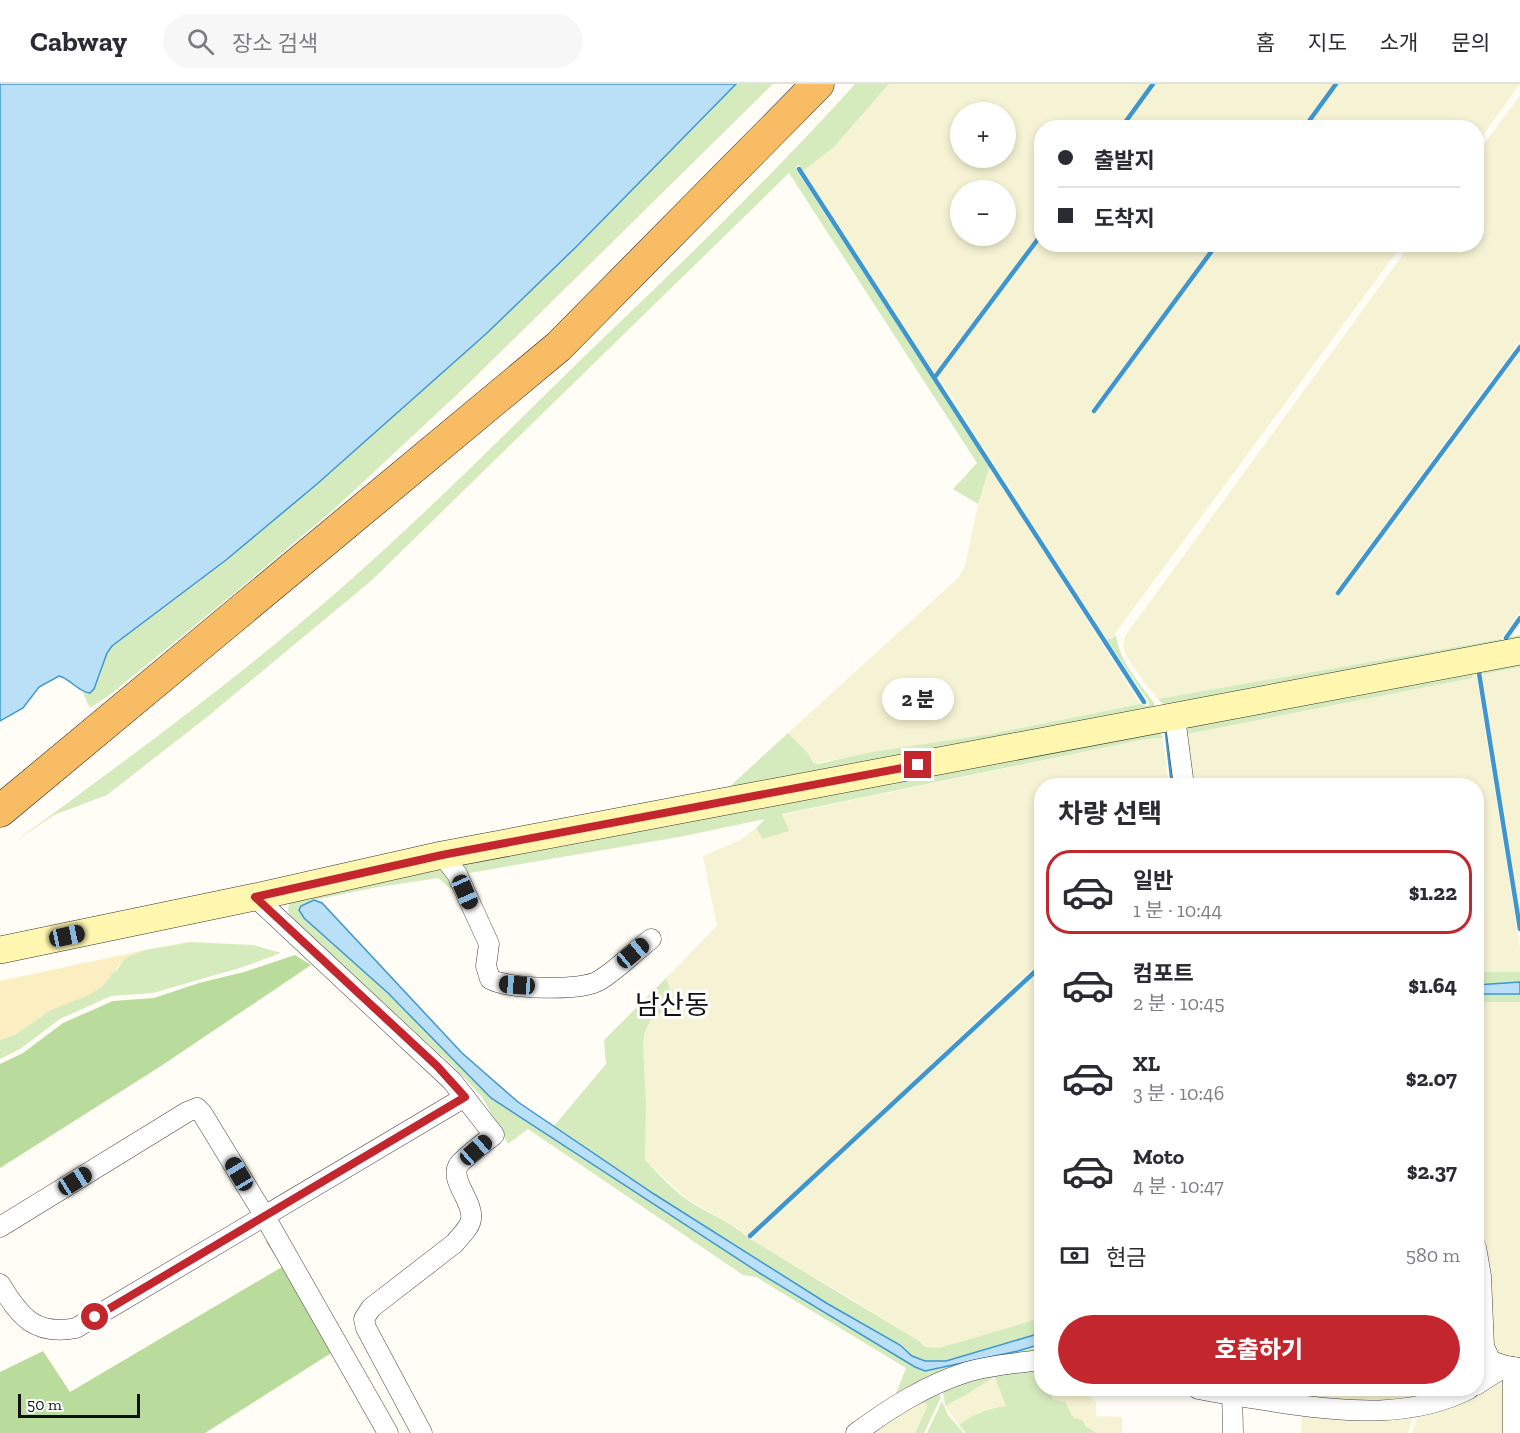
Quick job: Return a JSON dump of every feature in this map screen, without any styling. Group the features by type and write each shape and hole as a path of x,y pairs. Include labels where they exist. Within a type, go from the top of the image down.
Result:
{"highway":[{"path":"0,811 558,347 818,84"}],"main road":[{"path":"0,950 442,855 1520,651"}],"street":[{"path":"1176,717 1183,778"},
{"path":"442,855 457,874 489,944 486,966 490,979 499,984 551,988 598,982 651,939"},
{"path":"255,897 452,1081 494,1135 458,1166 456,1174 469,1203 471,1220 455,1243 371,1308 364,1319 366,1328 422,1433"},
{"path":"0,1284 13,1306 30,1323 43,1329 63,1331 76,1328 465,1097"},
{"path":"0,1227 197,1108 264,1215 388,1433"},
{"path":"1484,1347 1491,1361 1513,1367"},
{"path":"856,1433 890,1408 959,1375 1034,1361"},
{"path":"1484,1381 1513,1367"},
{"path":"1513,1367 1513,1433"},
{"path":"1232,1396 1233,1433"},
{"path":"1252,1396 1361,1412 1417,1407 1453,1396"}],"shaded area":[{"path":"889,84 1151,84 1124,120 1034,120 1034,241 935,374 803,171 834,147"},
{"path":"1156,84 1334,84 1307,120 1129,120"},
{"path":"1338,84 1520,84 1484,134 1484,120 1311,120"},
{"path":"1520,95 1520,341 1336,591 1342,595 1520,353 1520,612 1501,639 1158,699 1126,655 1123,646 1125,636 1405,252 1484,252 1484,144"},
{"path":"1034,247 1034,252 1211,252 1091,410 1095,414 1215,252 1397,252 1111,639 1106,639 938,376"},
{"path":"990,466 1140,704 991,734 815,763 788,733 958,578 965,566 978,504"},
{"path":"1520,667 1520,915 1481,672 1484,674"},
{"path":"1476,672 1520,948 1520,972 1484,972 1484,778 1189,778 1186,734"},
{"path":"1163,738 1168,778 1034,778 1034,968 747,1237 736,1227 687,1199 645,1160 646,1105 643,1044 645,1031 652,1018 672,1007 673,998 666,978 717,926 703,856 740,840 756,828 763,839 788,831 781,815 1146,739"},
{"path":"1034,975 1034,1320 939,1348 925,1347 853,1300 752,1240"},
{"path":"1484,1002 1520,1002 1520,1358 1508,1359 1495,1356 1484,1265"},
{"path":"996,1377 1006,1406 979,1413 959,1425 945,1406"},
{"path":"1504,1380 1508,1433 1412,1433 1419,1413 1461,1396 1484,1396 1484,1387"},
{"path":"1051,1396 1088,1396 1096,1402 1096,1416 1122,1417 1122,1433 1096,1433 1082,1420 1074,1418 1070,1410"},
{"path":"1289,1396 1425,1396 1376,1408"},
{"path":"919,1400 928,1405 915,1433 869,1433"},
{"path":"1413,1414 1408,1433 1301,1433 1302,1416 1361,1421"}],"green space":[{"path":"736,84 773,84 463,389 332,511 111,694 90,708 82,691 86,693 99,679 107,653 112,646 226,560 379,429 705,117"},
{"path":"855,84 889,84 834,147 803,171 799,165 795,168 990,466 978,504 953,489 977,463 789,173 371,581 207,717 107,795 54,815 13,843 224,685 346,584 474,465 697,248 793,151"},
{"path":"1116,635 1125,662 1154,703 1156,710 727,789 788,733 807,752 814,763 818,764 872,752 991,734 1140,704 1148,706 1149,702 1106,639 1111,639"},
{"path":"1520,635 1520,644 1167,708 1158,699 1501,639 1505,641 1509,637"},
{"path":"1520,660 1520,667 1484,674 1474,673 1472,678 1186,734 1188,727"},
{"path":"1159,730 1163,738 1146,739 782,814 789,831 763,839 756,828 765,819 679,837 463,874 460,866 466,862"},
{"path":"437,866 447,872 456,887 451,889 438,878 314,900 301,906 299,910 304,918 388,993 491,1098 761,1274 915,1367 972,1362 1034,1346 1034,1359 895,1396 906,1368 756,1277 743,1275 528,1129 508,1144 482,1097 453,1066 291,920 288,910 290,899"},
{"path":"190,942 253,945 281,953 243,967 153,993 111,996 60,1019 20,1049 0,1059 0,1040 16,1034 117,970 125,958 145,950"},
{"path":"295,955 311,965 161,1066 0,1168 0,1064 23,1053 63,1023 113,1001 154,998"},
{"path":"1484,972 1520,972 1520,982 1484,984"},
{"path":"666,978 673,998 672,1007 652,1018 645,1031 643,1044 646,1105 645,1160 680,1195 919,1341 925,1347 939,1348 1034,1320 1034,1335 946,1361 925,1361 912,1356 900,1345 828,1304 654,1194 554,1126 606,1064 604,1040"},
{"path":"1484,994 1520,994 1520,1002 1484,1002"},
{"path":"274,1236 336,1350 205,1433 0,1433 0,1372 43,1351 70,1392 282,1267 266,1242"},
{"path":"1034,1365 1034,1396 1051,1396 1054,1400 1065,1402 1074,1418 1082,1420 1096,1433 966,1433 959,1425 987,1410 1006,1406 995,1377 945,1406 943,1388 965,1376"},
{"path":"936,1391 941,1397 924,1433 915,1433 928,1405 919,1400"},
{"path":"942,1401 948,1415 964,1433 927,1433"}],"sand":[{"path":"145,950 125,958 102,987 89,995 49,1011 16,1034 0,1040 0,981"}],"water":[{"path":"0,84 736,84 577,246 487,333 317,484 226,560 112,646 107,653 94,689 90,693 59,676 39,687 23,708 0,721"},
{"path":"314,900 322,903 462,1053 518,1102 654,1194 828,1304 900,1345 912,1356 925,1361 946,1361 1034,1335 1034,1346 925,1371 915,1367 761,1274 491,1098 388,993 304,918 299,910 301,906"},
{"path":"1520,982 1520,994 1484,994 1484,984"}],"waterway":[{"path":"1127,120 1153,84"},
{"path":"1310,120 1336,84"},
{"path":"799,169 1144,702"},
{"path":"935,377 1034,244"},
{"path":"1094,411 1211,252"},
{"path":"1338,593 1520,347"},
{"path":"1506,638 1520,618"},
{"path":"1479,673 1520,929"},
{"path":"1167,734 1172,778"},
{"path":"750,1236 1034,972"}],"district":[{"name":"남산동","path":"672,1005"}],"route":[{"path":"95,1317 465,1097 437,1066 255,897 442,855 918,765"}]}
